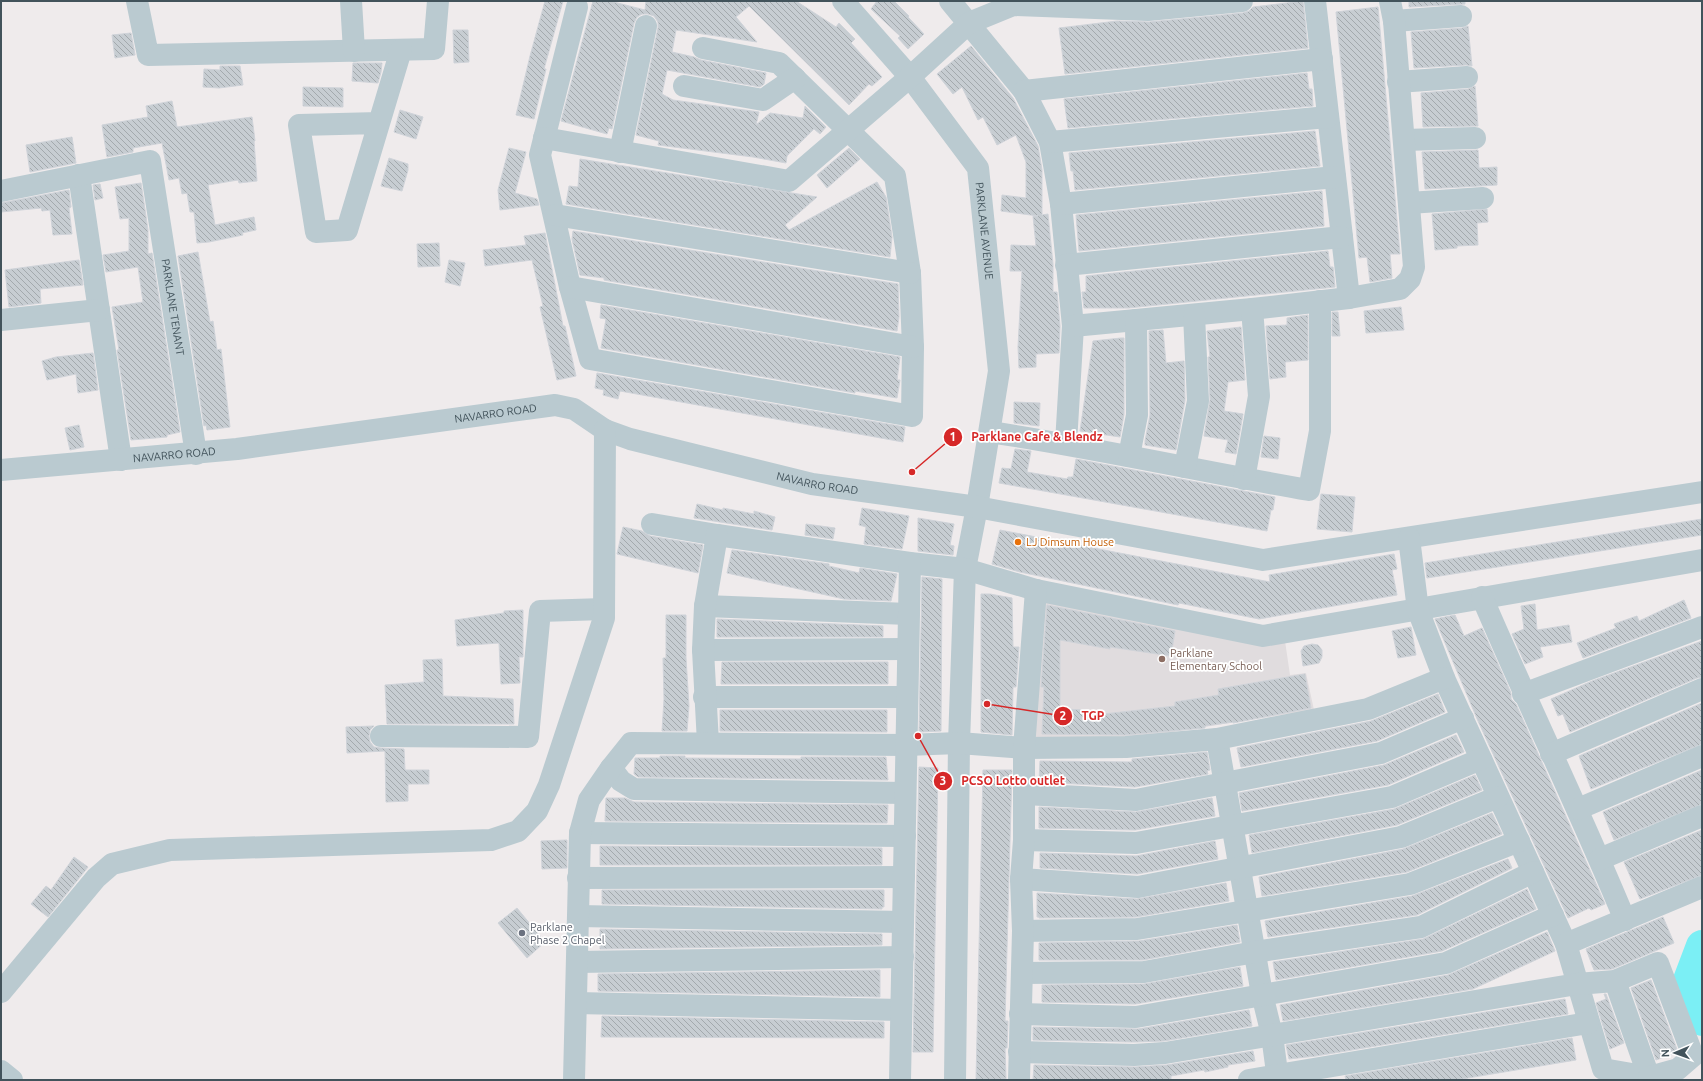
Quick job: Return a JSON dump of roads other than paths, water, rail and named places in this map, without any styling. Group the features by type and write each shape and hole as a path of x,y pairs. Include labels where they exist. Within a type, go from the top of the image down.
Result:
{"street":[{"path":"137,1 148,55 434,49 438,1"},
{"path":"351,1 354,51"},
{"name":"PARKLANE AVENUE","path":"843,1 910,77 978,168 999,371 990,432 965,570 959,743 955,1080"},
{"path":"950,1 1024,91 1050,142 1061,204 1073,326 1066,444"},
{"path":"544,138 789,181 910,77 969,23 1013,6 1148,10 1242,1"},
{"path":"1315,1 1349,298"},
{"path":"577,8 540,155 555,215 570,287 590,359 912,416 910,273 895,176 779,63 703,48"},
{"path":"1073,326 1252,309 1349,298 1400,289 1410,279 1414,267 1392,11 1462,16"},
{"path":"620,152 646,26"},
{"path":"379,123 299,125 316,232 347,230 401,50"},
{"path":"1024,91 1322,59"},
{"path":"1398,82 1467,77"},
{"path":"684,86 763,100 795,78"},
{"path":"1050,142 1328,117"},
{"path":"1404,140 1475,138"},
{"name":"PARKLANE TENANT","path":"78,175 150,161 196,454"},
{"path":"1,190 78,175 121,460"},
{"path":"1061,204 1335,177"},
{"path":"1409,203 1484,198"},
{"path":"555,215 910,273"},
{"path":"1066,265 1342,237"},
{"path":"570,287 912,347"},
{"path":"990,432 1066,444 1244,479 1309,490 1320,431 1320,301"},
{"path":"1244,479 1259,396 1252,309"},
{"path":"1,320 99,310"},
{"path":"1185,467 1198,401 1194,315"},
{"path":"1129,456 1137,415 1136,320"},
{"name":"NAVARRO ROAD","path":"1,470 196,454 554,405 574,409 605,430 630,439 812,484 977,507 1263,560 1702,492"},
{"path":"1,992 96,878 112,864 170,850 491,840 518,831 537,811 549,785 604,618 605,430"},
{"path":"652,524 717,535 965,570 1036,590 1264,636 1702,560"},
{"path":"708,743 702,650 705,606 717,535"},
{"path":"1019,1052 1150,1055 1577,984 1615,981 1658,963 1693,1056 1678,1069 1649,1077 1603,1069 1588,1024 1577,984 1566,944 1444,678 1418,610 1409,538"},
{"path":"900,1080 910,563"},
{"path":"1019,1080 1023,931 1021,879 1024,840 1024,748 1036,590"},
{"path":"1482,597 1551,754 1578,809 1625,920"},
{"path":"705,606 908,614"},
{"path":"381,736 528,736 540,611 604,608"},
{"path":"1524,694 1702,627"},
{"path":"702,650 908,649"},
{"path":"574,1080 580,833 589,800 611,768 631,743 906,745 959,743 1024,748 1126,747 1217,739 1368,709 1444,678"},
{"path":"1551,754 1702,689"},
{"path":"704,697 907,696"},
{"path":"1025,794 1136,800 1381,753 1463,718"},
{"path":"1217,739 1262,994 1272,1034 1277,1078"},
{"path":"1578,809 1702,756"},
{"path":"1024,840 1136,844 1392,797 1481,759"},
{"path":"611,768 621,781 634,789 905,794"},
{"path":"1021,879 1138,887 1400,837 1498,797"},
{"path":"1600,859 1702,816"},
{"path":"580,833 904,836"},
{"path":"1023,931 1137,929 1410,884 1519,841"},
{"path":"1022,972 1144,972 1255,952 1421,927 1533,872"},
{"path":"578,878 904,877"},
{"path":"1566,944 1702,887"},
{"path":"1020,1014 1136,1017 1446,963 1553,915"},
{"path":"578,916 903,922"},
{"path":"577,962 903,957"},
{"path":"1615,981 1649,1077"},
{"path":"576,1003 901,1010"},
{"path":"1249,1080 1277,1078 1588,1024"},
{"path":"1,1071 12,1080"}],"waterway":[{"path":"1702,946 1688,983 1702,1020"}],"place":[{"name":"Parklane Cafe & Blendz","path":"912,472"},
{"name":"LJ Dimsum House","path":"1018,542"},
{"name":"Parklane Elementary School","path":"1162,659"},
{"name":"TGP","path":"987,704"},
{"name":"PCSO Lotto outlet","path":"918,736"},
{"name":"Parklane Phase 2 Chapel","path":"522,933"}]}
